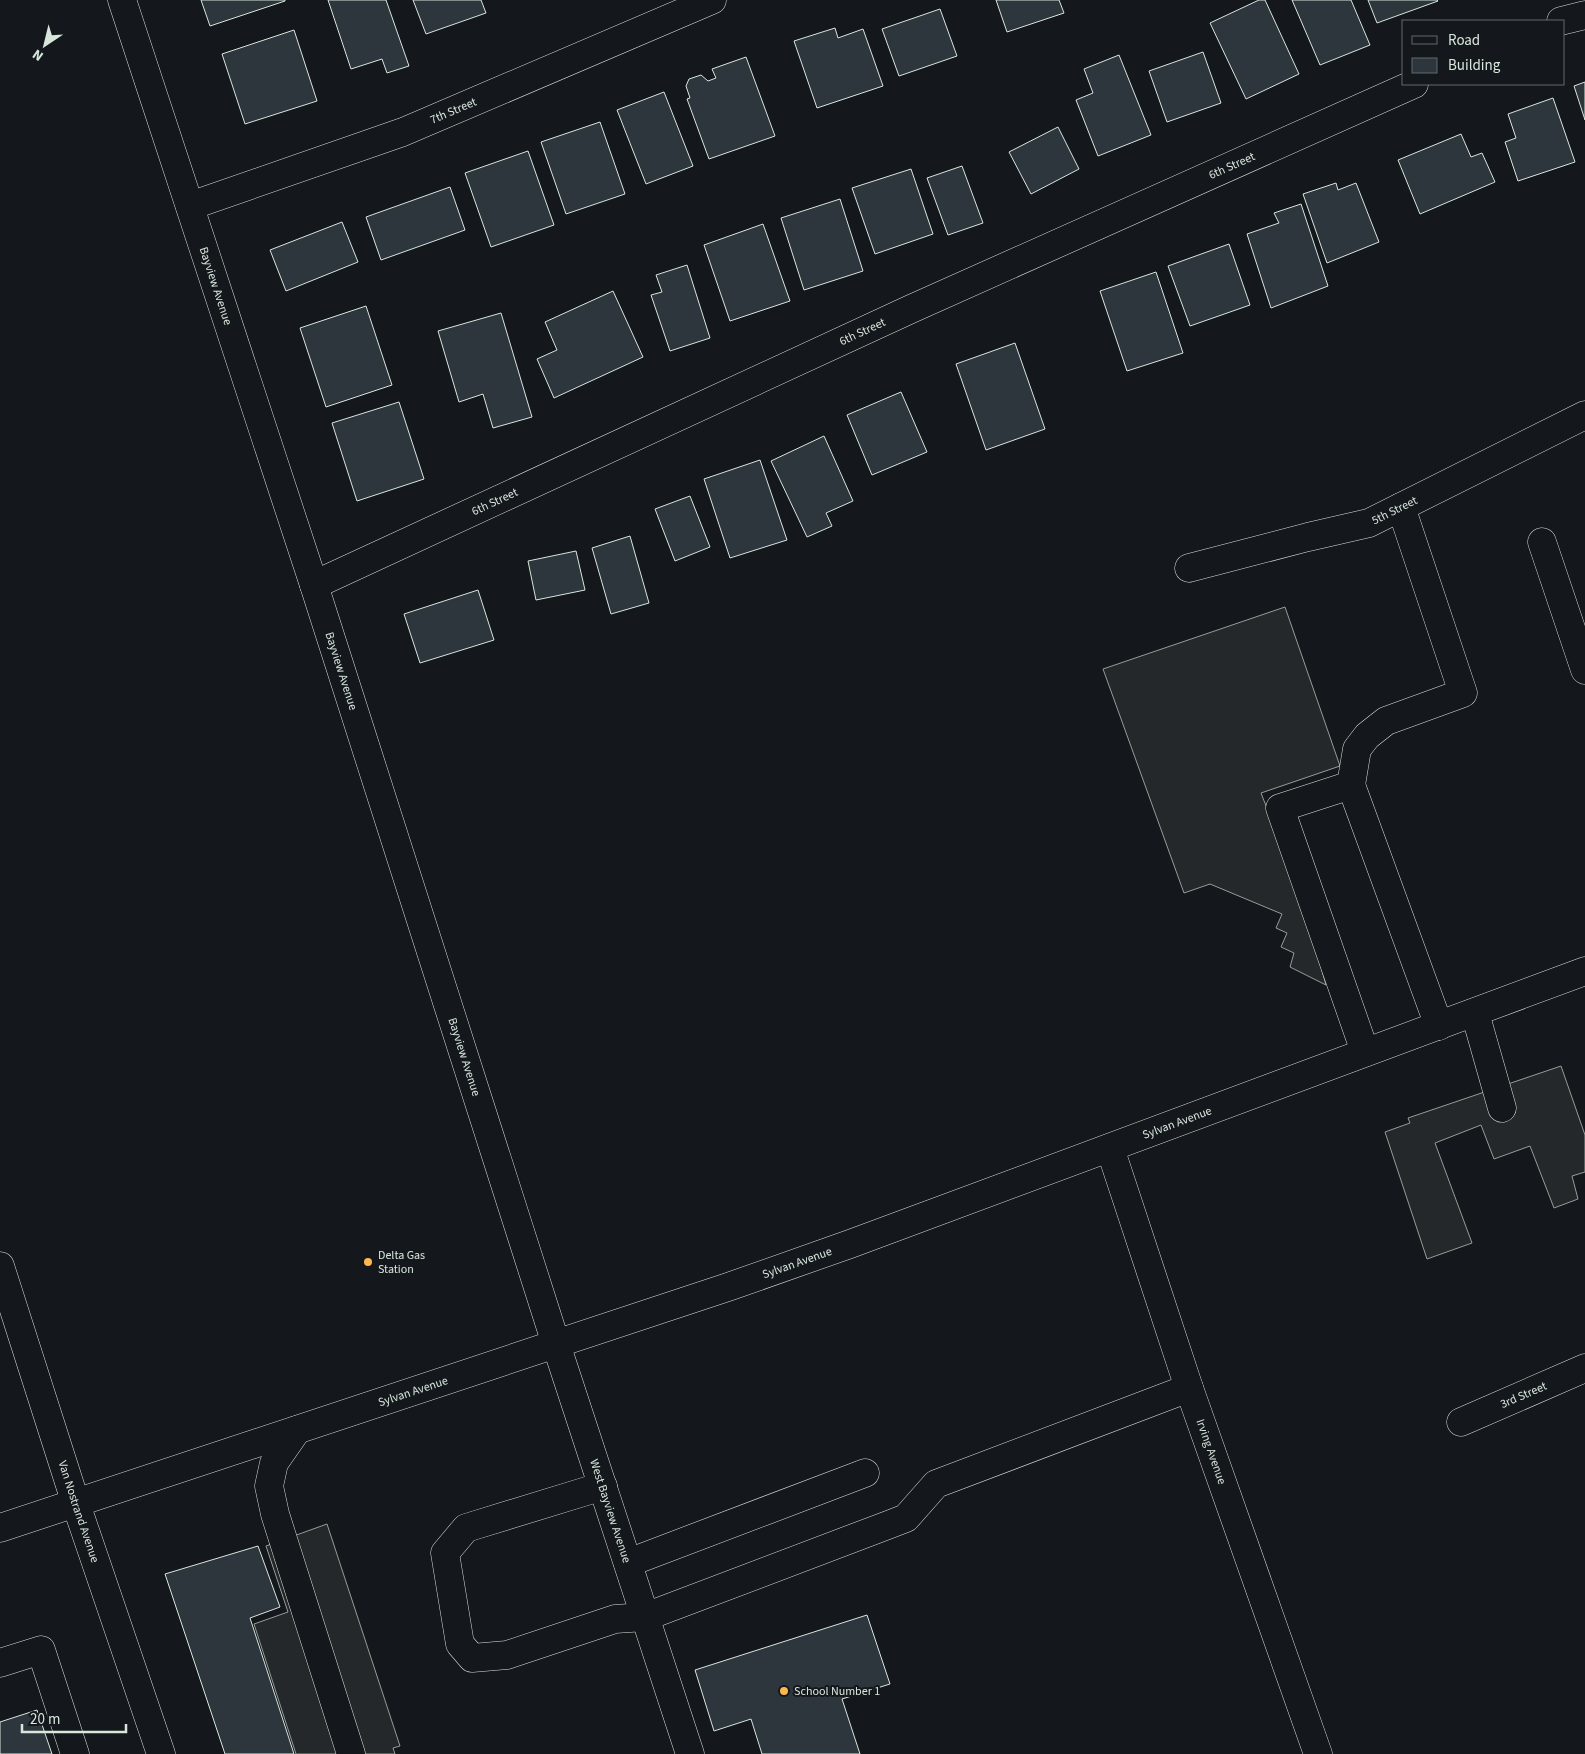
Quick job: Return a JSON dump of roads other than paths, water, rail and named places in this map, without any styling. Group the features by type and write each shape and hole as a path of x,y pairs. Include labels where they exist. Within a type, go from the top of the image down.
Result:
{"street":[{"name":"Bayview Avenue","path":"122,0 314,585 556,1344"},
{"name":"7th Street","path":"190,206 403,132 712,0"},
{"path":"1565,20 1585,15"},
{"name":"6th Street","path":"314,585 911,309 1412,85"},
{"name":"5th Street","path":"1189,568 1369,523 1585,415"},
{"path":"1401,507 1463,694 1386,721 1367,736 1357,749 1351,785 1439,1026"},
{"path":"1542,542 1585,670"},
{"path":"1351,785 1280,808 1365,1052"},
{"name":"Sylvan Avenue","path":"0,1528 556,1344 850,1244 1585,971"},
{"path":"1474,1013 1502,1108"},
{"name":"Irving Avenue","path":"1110,1148 1189,1388 1318,1754"},
{"name":"Van Nostrand Avenue","path":"0,1266 8,1317 76,1504 161,1754"},
{"name":"West Bayview Avenue","path":"556,1344 690,1754"},
{"name":"3rd Street","path":"1461,1422 1585,1368"},
{"path":"603,1486 466,1528 452,1543 445,1554 460,1644 472,1658 507,1655 615,1619 645,1617 906,1518 936,1484 1189,1388"},
{"path":"297,1430 274,1464 269,1486 275,1514 351,1754"},
{"path":"628,1563 865,1473"},
{"path":"0,1663 41,1650 75,1754"}],"place":[{"name":"Delta Gas Station","path":"368,1262"},
{"name":"School Number 1","path":"784,1691"}]}
